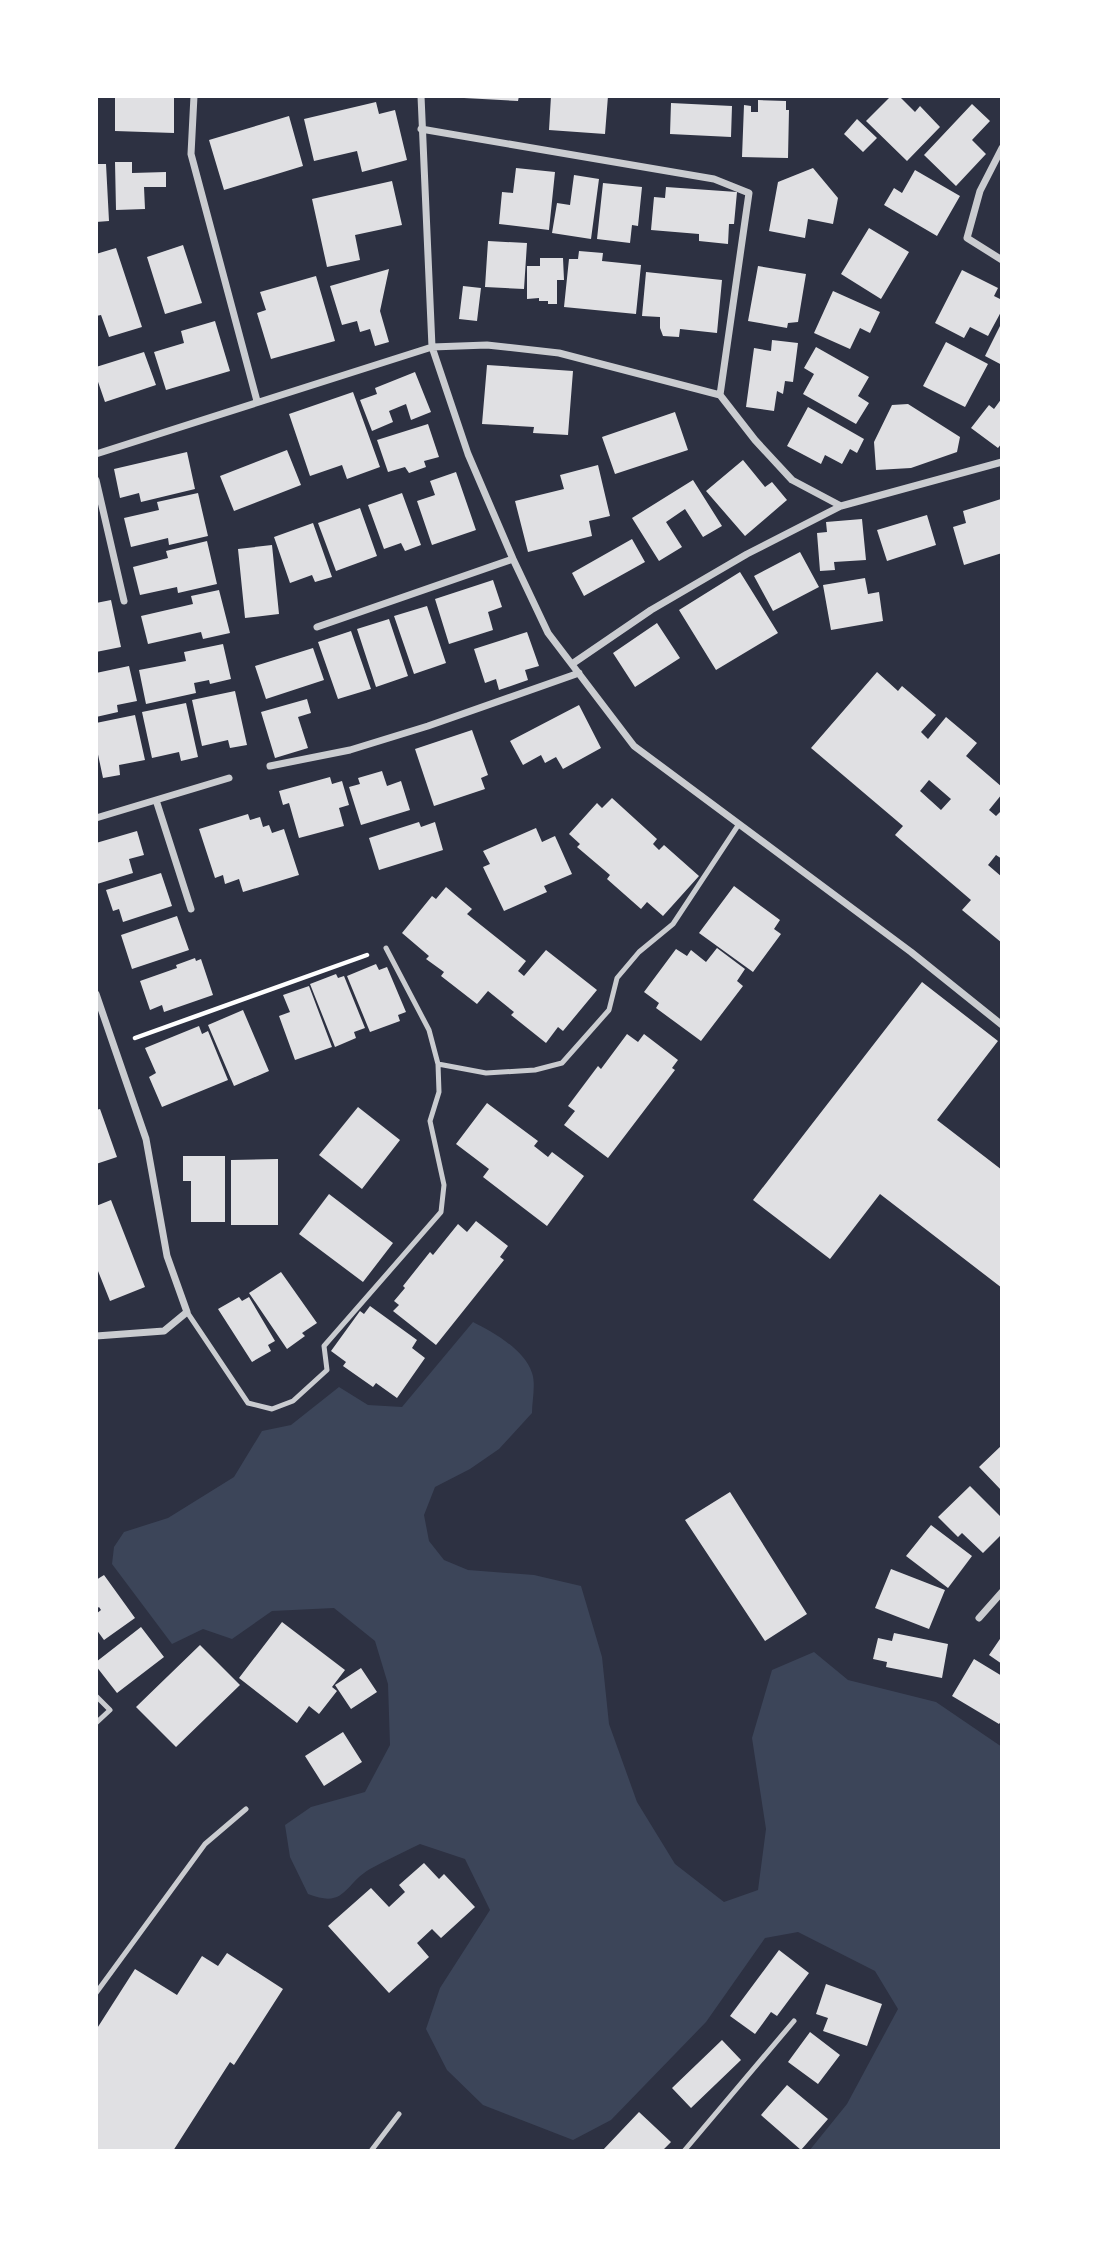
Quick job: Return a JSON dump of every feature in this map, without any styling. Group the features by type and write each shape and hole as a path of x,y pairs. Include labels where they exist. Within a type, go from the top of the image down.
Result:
{"street":[{"path":"194,96 191,154 257,401"},
{"path":"421,96 432,347 468,453 548,633 634,746 911,952 1002,1025"},
{"path":"421,129 714,179 749,193 720,395"},
{"path":"1002,148 980,191 967,238 1002,260"},
{"path":"96,454 432,347 486,345 559,353 720,395 755,440 792,480 841,506"},
{"path":"572,664 652,610 747,554 841,506 1002,462"},
{"path":"96,480 124,601"},
{"path":"317,627 513,559"},
{"path":"270,766 350,750 428,726 579,673"},
{"path":"96,818 229,778"},
{"path":"156,800 191,909"},
{"path":"96,994 146,1139 167,1256 187,1312 163,1331 96,1336"},
{"path":"979,1618 1002,1592"}],"lane":[{"path":"438,1064 486,1073 535,1070 562,1063 609,1010 617,978 639,952 673,924 739,824"},
{"path":"187,1312 248,1404 272,1409 293,1401 327,1370 324,1346 441,1212 444,1185 430,1121 439,1092 438,1064 429,1030 386,948"},
{"path":"96,1696 110,1710 96,1723"},
{"path":"96,1993 205,1844 246,1809"},
{"path":"684,2151 794,2021"},
{"path":"371,2151 399,2114"}],"path":[{"path":"114,1045 386,948"}],"shaded area":[{"path":"473,1322 516,1349 523,1357 534,1382 532,1413 499,1449 470,1469 435,1487 424,1515 429,1541 444,1560 468,1570 534,1575 581,1586 602,1657 609,1724 637,1802 675,1864 724,1902 758,1890 766,1829 752,1738 772,1670 814,1652 848,1680 936,1702 1002,1747 1002,2151 809,2151 847,2104 898,2009 875,1971 798,1932 765,1938 706,2022 611,2120 573,2140 483,2105 447,2070 426,2029 440,1988 490,1910 465,1859 420,1844 370,1869 337,1897 330,1899 308,1894 290,1857 285,1825 311,1807 365,1792 390,1745 388,1684 375,1641 334,1608 272,1611 232,1639 203,1629 172,1644 112,1564 114,1547 124,1532 168,1518 234,1477 262,1431 291,1425 339,1387 368,1405 402,1407"}],"building":[{"path":"115,96 174,96 174,133 115,131"},
{"path":"464,96 519,96 518,101"},
{"path":"551,96 608,96 605,134 549,130"},
{"path":"891,96 899,96 915,112 920,106 940,127 907,161 866,121"},
{"path":"758,100 786,101 786,110 789,110 788,158 742,157 744,105 751,106 751,112 758,112"},
{"path":"376,102 379,114 395,110 407,160 362,172 357,151 314,161 304,119"},
{"path":"671,103 732,106 731,137 670,134"},
{"path":"972,104 990,121 972,140 986,154 956,186 924,155"},
{"path":"289,116 303,166 224,190 209,140"},
{"path":"857,119 877,138 863,152 844,134"},
{"path":"115,162 132,162 132,173 166,172 166,187 144,187 145,209 116,210"},
{"path":"96,164 106,164 109,221 96,222"},
{"path":"516,168 555,172 549,230 499,224 502,192 513,193"},
{"path":"813,168 838,198 833,224 808,219 805,238 769,231 778,182"},
{"path":"915,170 960,196 937,236 884,205 894,188 902,193"},
{"path":"574,175 599,179 591,239 552,233 557,203 570,205"},
{"path":"392,181 402,225 355,235 360,260 327,267 312,199"},
{"path":"603,183 642,187 638,226 632,225 630,243 597,239"},
{"path":"666,187 737,192 734,224 729,224 728,244 699,241 699,234 651,230 654,197 665,198"},
{"path":"869,228 909,252 881,299 841,274"},
{"path":"488,241 527,243 524,289 485,287"},
{"path":"183,245 202,303 165,314 147,257"},
{"path":"116,248 142,327 109,337 101,315 96,316 96,254"},
{"path":"579,251 603,253 602,261 641,265 636,314 564,307 569,259 578,259"},
{"path":"540,258 563,258 564,280 557,280 557,304 539,301 539,298 527,299 527,266 540,266"},
{"path":"758,266 806,274 798,322 788,323 787,328 748,321"},
{"path":"389,269 380,311 389,342 375,346 370,329 360,332 357,321 342,325 330,286"},
{"path":"962,270 998,288 994,296 1002,300 1002,310 988,336 970,327 964,338 935,323"},
{"path":"646,272 722,280 717,333 680,329 679,337 663,336 660,317 642,316"},
{"path":"316,276 335,341 271,359 257,313 266,310 260,292"},
{"path":"463,286 481,288 477,321 459,319"},
{"path":"833,291 880,312 870,333 860,328 850,349 814,333"},
{"path":"215,321 230,371 166,390 154,352 184,343 181,331"},
{"path":"1002,322 1002,365 985,356"},
{"path":"772,340 798,343 793,382 785,381 783,394 777,391 774,411 746,407 754,348 771,351"},
{"path":"946,342 988,364 965,407 923,386"},
{"path":"816,347 869,377 858,396 869,403 856,424 803,394 814,374 804,368"},
{"path":"144,352 156,385 105,402 96,376 96,367"},
{"path":"487,365 573,371 568,435 533,433 534,427 482,424"},
{"path":"415,372 431,412 411,420 406,404 389,411 393,422 372,431 360,400 377,394 375,388"},
{"path":"353,392 380,467 347,479 342,465 310,476 289,414"},
{"path":"1002,398 1002,443 998,448 971,428 989,405 994,409"},
{"path":"908,404 960,437 957,452 911,468 876,470 874,442 892,405"},
{"path":"808,407 864,439 857,453 850,449 842,464 825,455 821,464 787,446"},
{"path":"675,412 688,450 615,474 602,437"},
{"path":"428,424 439,457 424,461 426,467 409,473 405,467 388,472 377,440"},
{"path":"287,450 301,485 234,511 220,476"},
{"path":"187,452 195,489 141,502 139,493 120,498 114,469"},
{"path":"743,460 765,487 772,482 787,500 745,536 706,491"},
{"path":"598,465 610,516 589,521 592,536 528,552 515,501 564,489 560,475"},
{"path":"456,472 476,530 432,545 417,501 435,495 430,481"},
{"path":"693,480 722,526 703,537 685,509 666,522 682,547 659,561 632,518"},
{"path":"198,493 208,536 169,545 168,538 131,547 124,518 159,510 157,502"},
{"path":"402,493 421,545 405,551 401,543 384,549 368,505"},
{"path":"1001,499 1002,553 964,565 953,527 966,523 963,511"},
{"path":"360,508 377,556 336,571 318,523"},
{"path":"927,515 936,545 887,561 877,530"},
{"path":"862,519 866,560 834,562 835,570 820,571 817,533 827,532 826,522"},
{"path":"313,523 332,577 315,582 312,575 290,583 274,537"},
{"path":"632,539 645,562 584,596 572,573"},
{"path":"207,541 217,584 178,593 177,587 140,595 133,567 168,558 166,551"},
{"path":"272,545 279,614 245,618 238,549"},
{"path":"800,552 819,587 773,611 754,576"},
{"path":"740,572 778,633 716,670 679,610"},
{"path":"865,578 868,594 879,592 883,621 831,630 823,585"},
{"path":"493,580 502,607 488,612 493,630 449,644 435,599"},
{"path":"219,590 230,633 203,639 201,632 148,644 141,616 193,604 191,596"},
{"path":"111,600 121,647 96,652 96,603"},
{"path":"427,606 446,663 414,674 394,616"},
{"path":"389,619 408,676 376,687 357,629"},
{"path":"657,623 680,658 635,687 613,653"},
{"path":"351,631 371,689 338,699 318,642"},
{"path":"527,632 539,666 525,670 528,680 499,690 496,679 485,683 474,649"},
{"path":"223,644 231,679 210,684 209,680 194,683 196,693 146,704 139,670 186,661 184,652"},
{"path":"313,648 324,680 266,699 255,666"},
{"path":"129,666 137,701 117,705 118,712 96,717 96,673"},
{"path":"877,672 898,691 902,686 936,715 921,732 928,739 946,717 977,743 966,756 1002,787 1002,794 989,810 996,816 1002,810 1002,859 996,855 988,865 1002,877 1002,943 962,910 971,900 895,835 903,826 811,748","holes":["929,780 951,799 941,810 920,791"]},
{"path":"235,691 247,745 230,748 228,740 202,746 192,700"},
{"path":"307,699 311,713 298,717 308,748 275,758 261,712"},
{"path":"186,703 198,757 181,761 179,752 152,758 142,712"},
{"path":"579,705 601,748 563,769 556,757 545,763 541,755 523,765 510,741"},
{"path":"135,715 145,760 119,765 120,775 103,778 96,745 96,723"},
{"path":"472,730 488,775 481,778 485,789 434,806 415,749"},
{"path":"382,771 387,786 401,781 410,810 361,825 349,787 360,784 358,778"},
{"path":"330,777 332,784 342,781 349,805 339,808 344,826 299,838 289,803 283,805 279,791"},
{"path":"612,798 657,839 653,844 659,850 664,845 699,876 663,916 647,902 641,909 607,879 610,875 577,847 580,844 569,834 597,803 602,808"},
{"path":"248,814 250,820 260,817 263,827 269,825 272,833 284,829 299,875 243,892 239,879 225,884 223,875 215,878 199,829"},
{"path":"419,822 421,827 435,822 443,850 379,870 369,838"},
{"path":"536,828 542,842 555,836 572,874 544,886 547,892 504,911 483,867 490,864 483,851"},
{"path":"137,831 144,855 129,859 133,873 97,884 96,843"},
{"path":"161,873 172,906 123,922 119,909 113,911 106,890"},
{"path":"734,886 780,920 774,929 781,934 753,972 699,933"},
{"path":"446,887 472,909 467,914 526,961 518,971 524,976 546,950 597,990 563,1031 558,1027 546,1043 511,1015 514,1012 488,991 477,1004 441,976 444,972 426,959 429,956 402,933 432,896 436,899"},
{"path":"177,916 189,950 132,969 121,935"},
{"path":"717,948 745,969 737,981 743,986 701,1041 656,1008 659,1003 644,992 676,949 687,956 691,950 706,962"},
{"path":"195,958 196,961 201,959 213,995 164,1012 162,1005 150,1010 140,981 177,968 176,965"},
{"path":"376,964 379,970 387,967 406,1012 398,1015 400,1021 370,1032 347,976"},
{"path":"336,974 338,978 344,976 365,1028 354,1032 356,1038 335,1047 310,984"},
{"path":"922,982 998,1041 937,1120 1002,1170 1002,1288 880,1194 830,1259 753,1200"},
{"path":"309,986 332,1047 295,1060 279,1016 290,1012 283,995"},
{"path":"243,1010 269,1071 234,1086 208,1025"},
{"path":"199,1026 202,1034 208,1031 228,1080 162,1107 149,1077 156,1073 145,1048"},
{"path":"627,1034 638,1042 644,1034 678,1060 672,1068 675,1070 608,1158 564,1125 575,1111 568,1106 598,1066 601,1069"},
{"path":"487,1103 538,1141 534,1146 548,1157 552,1152 584,1176 547,1226 483,1177 489,1169 456,1144"},
{"path":"358,1107 400,1140 362,1189 319,1155"},
{"path":"100,1109 117,1157 96,1164 96,1110"},
{"path":"183,1156 225,1156 225,1222 191,1222 191,1181 183,1181"},
{"path":"278,1159 278,1225 231,1225 231,1160"},
{"path":"329,1194 393,1243 363,1282 299,1234"},
{"path":"111,1200 145,1287 110,1301 96,1266 96,1206"},
{"path":"476,1221 508,1246 500,1257 504,1260 436,1345 393,1311 399,1305 394,1301 430,1252 433,1255 458,1224 467,1232"},
{"path":"281,1272 317,1323 302,1333 305,1336 287,1349 249,1293"},
{"path":"239,1297 242,1301 249,1297 275,1341 268,1345 271,1351 252,1362 218,1309"},
{"path":"370,1306 417,1340 412,1348 425,1358 397,1398 376,1383 373,1387 343,1366 346,1362 331,1351 360,1311 364,1314"},
{"path":"1002,1445 1002,1491 979,1467"},
{"path":"970,1486 1002,1518 1002,1534 983,1553 962,1533 958,1537 938,1517"},
{"path":"730,1492 807,1614 765,1641 685,1520"},
{"path":"931,1525 972,1556 948,1588 906,1556"},
{"path":"891,1569 945,1590 929,1629 875,1608"},
{"path":"104,1575 135,1618 104,1640 96,1629 96,1614 101,1610 99,1607 96,1609 96,1580"},
{"path":"282,1622 345,1670 332,1687 337,1691 319,1714 309,1706 297,1723 239,1678"},
{"path":"141,1627 164,1657 117,1693 96,1666 96,1662"},
{"path":"894,1633 948,1644 942,1678 886,1667 887,1662 873,1659 878,1638 892,1641"},
{"path":"1002,1636 1002,1664 989,1655"},
{"path":"200,1645 240,1685 176,1747 136,1707"},
{"path":"974,1659 1002,1676 1002,1720 999,1724 952,1696"},
{"path":"361,1668 377,1692 351,1709 335,1685"},
{"path":"343,1732 362,1762 324,1786 305,1756"},
{"path":"424,1863 439,1879 444,1874 475,1907 441,1938 432,1929 417,1943 429,1957 389,1993 328,1926 371,1888 389,1907 405,1892 399,1885"},
{"path":"779,1950 809,1973 777,2016 771,2012 755,2034 730,2016"},
{"path":"227,1953 283,1989 234,2065 230,2062 173,2151 96,2151 96,2030 135,1969 177,1995 202,1956 218,1966"},
{"path":"826,1984 882,2004 867,2046 823,2031 828,2018 816,2014"},
{"path":"810,2032 840,2055 818,2084 788,2062"},
{"path":"722,2040 741,2060 691,2108 672,2088"},
{"path":"787,2085 828,2119 801,2150 761,2115"},
{"path":"639,2112 671,2142 662,2151 602,2151"}]}
